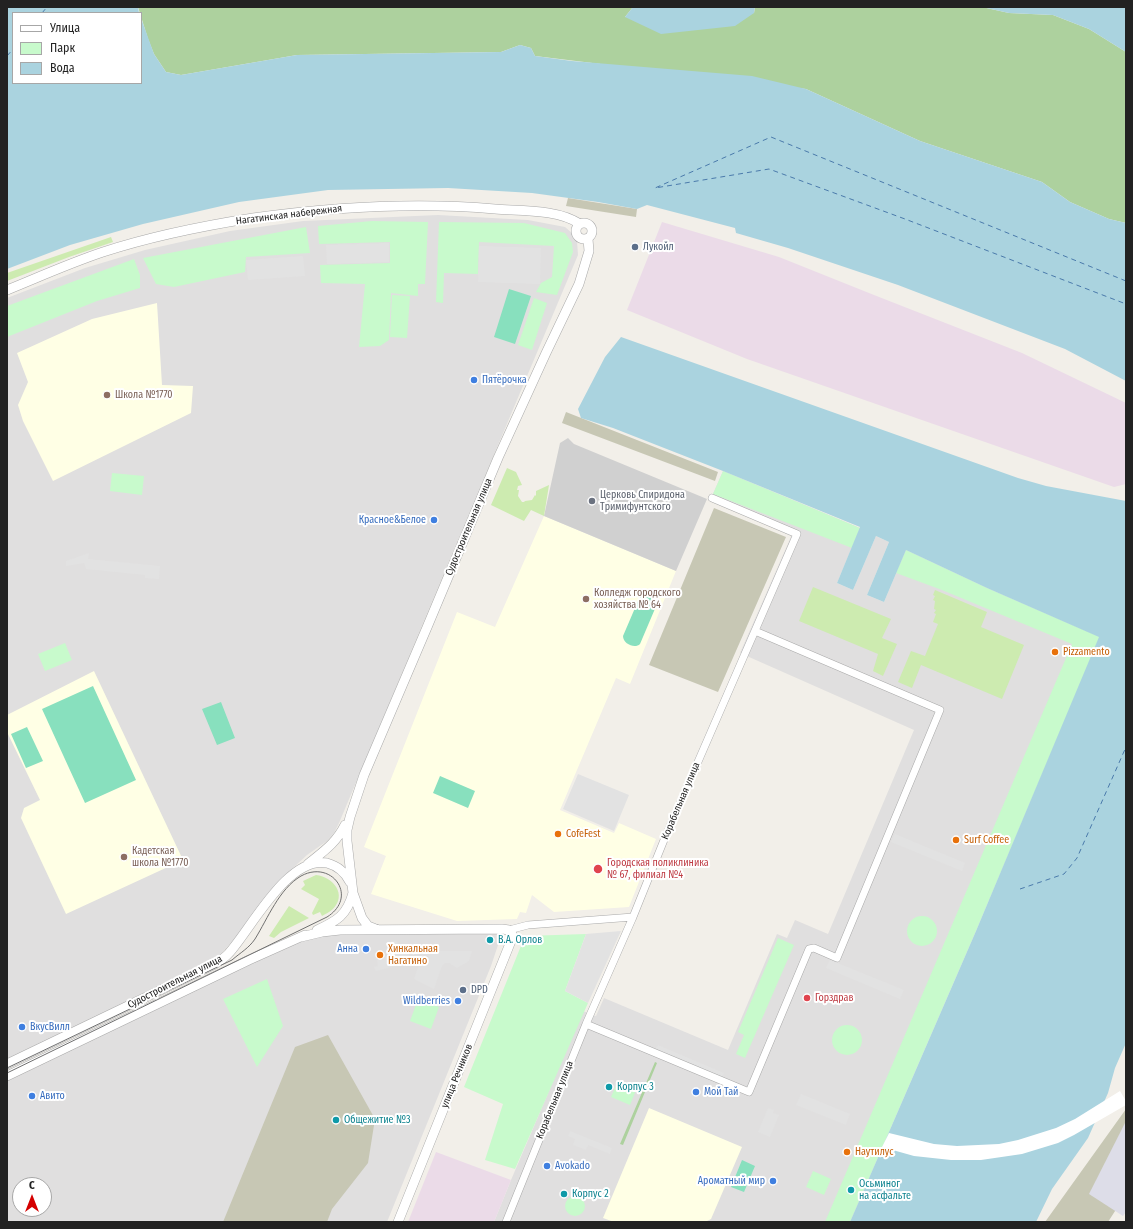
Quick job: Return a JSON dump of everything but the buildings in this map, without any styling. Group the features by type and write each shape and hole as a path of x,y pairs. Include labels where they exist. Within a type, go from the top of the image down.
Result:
{"street":[{"name":"Нагатинская набережная","path":"7,290 77,261 149,238 227,222 292,212 350,208 444,206 549,214 573,219 580,224"},
{"name":"Судостроительная улица","path":"350,817 364,775 498,458 579,284 590,251 588,239 583,240 577,235 576,230 580,224"},
{"name":"Корабельная улица","path":"506,1222 586,1024 797,534 712,498"},
{"path":"586,1024 749,1092 809,949 812,948 837,958 940,710 754,631"},
{"path":"304,867 334,843 350,817"},
{"path":"350,817 347,830 347,841 352,889 362,918 368,926 378,930"},
{"name":"Судостроительная улица","path":"7,1064 214,964 228,955 268,900 288,880 304,867 322,862 331,864 343,872 352,889"},
{"path":"301,937 339,918 345,912 350,903 352,889"},
{"path":"301,937 322,932 340,930 509,930 528,925 633,917"},
{"name":"улица Речников","path":"398,1222 512,940 513,936 509,930"},
{"name":"Судостроительная улица","path":"7,1076 248,960 301,937"},
{"path":"235,946 238,957 248,960"}],"shaded area":[{"path":"568,198 637,209 636,217 566,206"},
{"path":"438,215 528,220 565,227 572,233 577,241 578,255 334,833 327,841 307,855 276,884 237,936 220,955 205,966 7,1060 7,298 85,268 145,250 230,231 303,221"},
{"path":"662,222 779,257 1022,353 1126,403 1126,484 1114,487 747,359 627,310"},
{"path":"389,243 389,262 327,264 326,245"},
{"path":"479,246 541,248 540,284 478,282"},
{"path":"303,256 305,276 248,280 246,260"},
{"name":"Школа №1770","path":"157,303 162,385 193,386 191,413 53,481 23,421 18,405 28,382 17,353 92,319"},
{"path":"566,412 718,472 715,481 562,423"},
{"path":"568,438 574,444 707,499 676,571 544,516 560,443"},
{"path":"723,471 860,528 837,583 853,590 876,536 889,542 867,595 884,602 906,550 987,588 1100,637 850,1222 494,1222 583,1011 596,1016 604,998 728,1050 777,934 787,938 795,920 828,934 914,730 740,653 793,532 712,496"},
{"path":"714,508 786,537 718,692 649,665"},
{"path":"544,516 676,571 630,684 616,678 560,810 614,833 619,823 656,839 629,907 554,912 532,895 526,913 520,912 517,919 457,921 371,894 386,856 364,847 457,612 495,627"},
{"path":"89,553 88,559 160,566 159,579 145,578 145,575 86,569 84,563 66,566 66,561"},
{"path":"94,671 183,860 66,914 21,818 24,808 40,800 7,732 7,715"},
{"path":"578,774 629,795 614,831 563,809"},
{"path":"895,834 965,863 962,871 891,842"},
{"path":"621,931 588,1003 565,991 586,934"},
{"path":"497,932 499,934 500,939 491,966 387,1222 7,1222 7,1080 295,943 332,934"},
{"path":"396,940 399,945 410,949 408,963 376,971 374,967 378,966 377,958 394,955 391,941"},
{"path":"430,951 472,951 469,961 457,968 449,963 445,963 442,966 434,989 414,979 422,955 428,958"},
{"path":"830,960 904,990 900,999 826,968"},
{"path":"328,1035 375,1119 368,1163 332,1209 327,1222 223,1222 295,1047"},
{"path":"658,1045 724,1073 722,1078 655,1050"},
{"path":"801,1094 850,1114 846,1125 796,1105"},
{"path":"649,1108 742,1147 711,1219 705,1222 614,1222 603,1218"},
{"path":"768,1108 774,1110 773,1113 779,1115 770,1137 758,1132"},
{"path":"1126,1109 1126,1166 1117,1208 1108,1222 1045,1222"},
{"path":"1126,1121 1126,1212 1123,1216 1089,1194"},
{"path":"570,1131 612,1148 610,1154 588,1145 586,1150 573,1145 575,1139 568,1136"},
{"path":"436,1152 511,1180 494,1222 408,1222"}],"green space":[{"path":"138,7 633,7 625,17 754,13 755,7 982,7 1009,13 1053,15 1089,29 1126,52 1126,223 1109,219 1070,202 1042,182 920,141 806,89 535,56 531,48 520,45 501,52 297,55 181,75 166,72 154,54 142,20 142,12 140,12"},
{"path":"372,221 428,222 425,284 418,284 418,296 391,293 389,340 380,346 359,347 365,284 321,283 320,265 390,263 390,242 319,244 318,226"},
{"path":"439,222 524,223 565,233 572,243 573,252 557,295 536,292 541,283 552,277 554,246 479,242 478,274 444,273 443,303 436,302"},
{"path":"306,227 310,253 246,257 245,272 174,287 156,284 143,258"},
{"path":"111,237 113,242 7,281 7,273"},
{"path":"134,259 140,275 140,288 97,301 7,337 7,306"},
{"path":"509,289 531,296 515,344 494,337"},
{"path":"392,295 410,296 407,338 390,337"},
{"path":"534,298 547,303 532,350 518,345"},
{"path":"507,468 516,472 522,485 518,486 517,490 519,490 518,496 522,502 532,500 535,495 536,496 536,491 549,485 544,516 531,510 524,521 491,505"},
{"path":"723,471 860,528 852,548 713,494"},
{"path":"112,473 144,476 142,495 110,491"},
{"path":"906,550 987,588 1100,637 976,931 850,1222 825,1222 1072,644 942,590 896,573"},
{"path":"813,587 891,619 882,638 897,644 883,676 873,671 878,654 799,621"},
{"path":"935,590 987,612 981,627 1024,645 1002,699 921,665 912,688 898,682 911,651 925,656 938,624 933,622 936,614 934,613 936,610 934,609 935,601 933,600"},
{"path":"641,594 646,594 656,599 657,604 640,644 632,646 625,641 623,636"},
{"path":"65,643 72,660 45,671 38,654"},
{"path":"93,686 136,780 85,803 42,709"},
{"path":"221,702 235,738 217,745 202,709"},
{"path":"27,727 43,761 26,768 11,734"},
{"path":"440,776 475,791 468,808 433,793"},
{"path":"316,875 328,879 333,883 339,893 337,904 332,910 322,916 320,912 313,915 312,913 319,899 301,889 305,885 303,881"},
{"path":"289,906 309,918 281,932 274,938 269,936"},
{"path":"922,916 932,921 937,931 932,941 922,946 912,941 907,931 912,921"},
{"path":"586,934 565,991 588,1003 515,1169 485,1160 503,1104 464,1087 525,936"},
{"path":"778,938 794,945 745,1058 736,1054 744,1035 738,1032"},
{"path":"267,979 283,1026 257,1067 223,999"},
{"path":"418,999 439,1007 431,1029 410,1021"},
{"path":"847,1025 853,1026 861,1034 861,1046 853,1054 847,1055 841,1054 833,1046 832,1040 833,1034 841,1026"},
{"path":"655,1062 657,1063 623,1145 620,1144"},
{"path":"617,1083 636,1090 630,1105 611,1097"},
{"path":"742,1160 755,1166 744,1192 731,1187"},
{"path":"813,1171 831,1179 824,1195 806,1187"},
{"path":"575,1196 582,1199 585,1206 582,1213 575,1216 568,1213 565,1206 568,1199"}],"water":[{"path":"7,7 138,7 139,12 12,12 12,84 142,84 142,21 154,54 166,72 181,75 297,55 501,52 520,45 531,48 535,56 572,61 752,76 806,89 920,141 1042,182 1070,202 1109,219 1126,223 1126,381 1065,349 898,285 788,248 736,233 735,228 647,205 637,209 532,193 448,188 328,190 239,202 143,224 70,245 7,269"},
{"path":"633,7 755,7 754,13 735,26 661,34 625,17"},
{"path":"982,7 1126,7 1126,52 1089,29 1053,15 1009,13"},
{"path":"621,337 1018,478 1046,486 1126,501 1126,1043 1115,1068 1108,1093 1088,1138 1052,1189 1036,1222 850,1222 976,931 1099,637 987,588 906,550 884,602 867,595 889,542 876,536 853,590 837,583 860,527 613,428 581,418 578,409 605,357"}],"pier":[{"path":"1120,1091 1126,1101 1126,1105 1058,1143 1022,1154 981,1160 951,1160 914,1156 882,1147 889,1133 934,1144 957,1146 999,1144 1018,1140 1056,1128 1075,1119"}],"ferry route":[{"path":"43,12 47,7"},
{"path":"7,56 12,50"},
{"path":"1126,281 771,137 655,188 769,169 905,219 1126,304"},
{"path":"1020,889 1064,874 1077,858 1126,747"}],"tram line":[{"path":"7,1068 232,960 253,942 280,896 286,888 301,876 312,872 323,872 331,876 338,883 341,891 341,900 336,909 327,917 7,1073"}],"place":[{"name":"Лукойл","path":"635,247"},
{"name":"Пятёрочка","path":"474,380"},
{"name":"Школа №1770","path":"107,395"},
{"name":"Церковь Спиридона Тримифунтского","path":"592,501"},
{"name":"Красное&Белое","path":"434,520"},
{"name":"Колледж городского хозяйства № 64","path":"586,599"},
{"name":"Pizzamento","path":"1055,652"},
{"name":"CofeFest","path":"558,834"},
{"name":"Surf Coffee","path":"956,840"},
{"name":"Кадетская школа №1770","path":"124,857"},
{"name":"Городская поликлиника № 67, филиал №4","path":"598,869"},
{"name":"В.А. Орлов","path":"490,940"},
{"name":"Анна","path":"366,949"},
{"name":"Хинкальная Нагатино","path":"380,955"},
{"name":"DPD","path":"463,990"},
{"name":"Горздрав","path":"807,998"},
{"name":"Wildberries","path":"458,1001"},
{"name":"ВкусВилл","path":"22,1027"},
{"name":"Корпус 3","path":"609,1087"},
{"name":"Мой Тай","path":"696,1092"},
{"name":"Авито","path":"32,1096"},
{"name":"Общежитие №3","path":"336,1120"},
{"name":"Наутилус","path":"847,1152"},
{"name":"Avokado","path":"547,1166"},
{"name":"Ароматный мир","path":"773,1181"},
{"name":"Осьминог на асфальте","path":"851,1190"},
{"name":"Корпус 2","path":"564,1194"}]}
